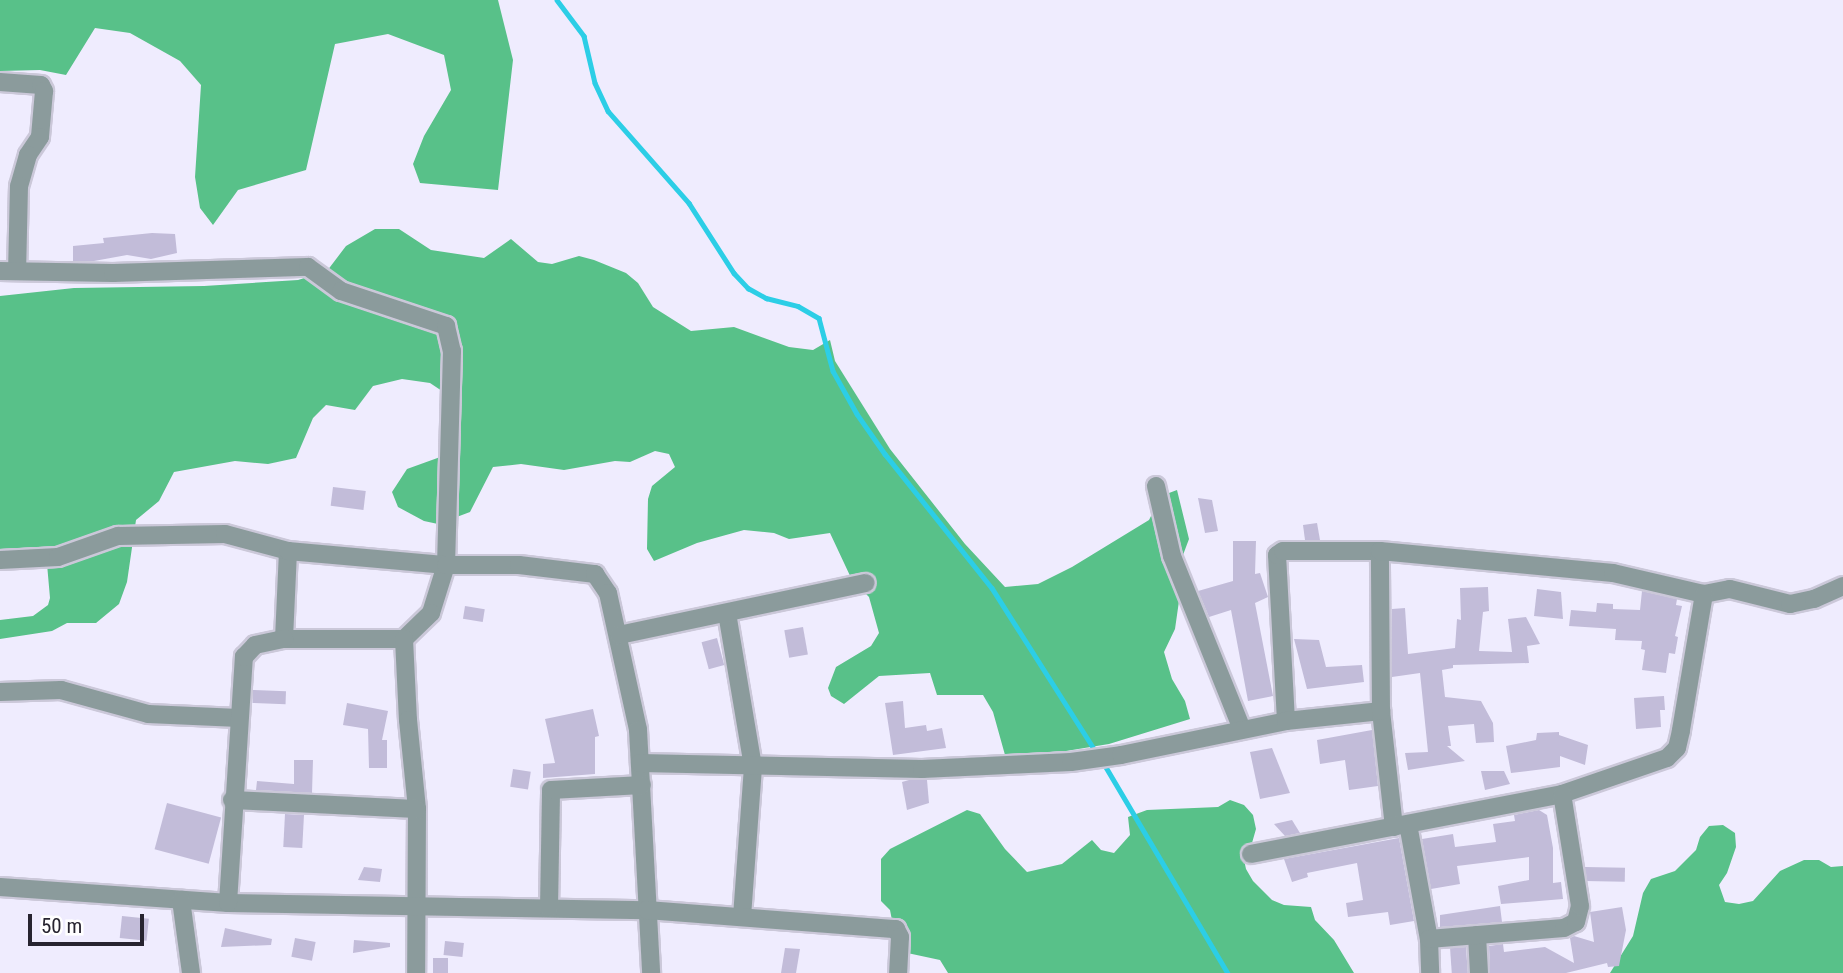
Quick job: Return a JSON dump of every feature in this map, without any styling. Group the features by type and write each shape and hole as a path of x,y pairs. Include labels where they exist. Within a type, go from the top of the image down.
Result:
{"street":[{"path":"0,82 41,85 44,91 40,137 28,155 19,186 9,271 113,273 308,267 341,291 446,326 452,351 446,565 431,613 404,639 284,639 255,645 247,650 244,657 232,800 228,903"},
{"path":"1156,486 1172,556 1242,729"},
{"path":"0,560 58,557 105,540 134,535 225,534 288,551 446,565 519,565 595,574 608,593 638,730 650,973"},
{"path":"284,639 288,551"},
{"path":"1286,721 1277,555 1283,551 1380,551 1613,573 1704,594 1730,589 1790,604 1814,599 1843,586"},
{"path":"1380,551 1381,711 1401,825 1429,939 1430,973"},
{"path":"619,635 866,583"},
{"path":"1251,854 1562,793 1654,765 1676,748 1704,594"},
{"path":"727,613 753,767 742,916"},
{"path":"404,639 417,808 416,973"},
{"path":"0,692 61,690 148,714 239,718"},
{"path":"640,763 922,769 1071,762 1121,755 1286,721 1381,711"},
{"path":"550,908 552,789 642,785"},
{"path":"1429,939 1564,928 1576,922 1580,906 1562,793"},
{"path":"232,800 417,808"},
{"path":"0,887 228,903 647,910 896,929 900,937 898,973"},
{"path":"181,900 191,973"},
{"path":"1477,935 1479,973"}],"green space":[{"path":"0,0 498,0 513,60 498,190 420,183 413,164 424,136 451,90 444,55 388,34 335,44 306,170 238,190 213,225 200,208 195,177 201,85 180,61 130,33 95,28 66,75 40,70 0,71"},
{"path":"375,229 399,229 431,250 484,258 511,239 538,262 552,264 579,256 594,260 626,273 638,283 653,307 691,331 734,327 789,347 813,350 830,340 835,361 890,449 965,544 1005,587 1038,584 1072,567 1149,520 1161,496 1177,490 1189,539 1177,571 1179,601 1175,629 1164,652 1172,679 1185,701 1190,719 1109,744 1066,751 1005,755 993,712 983,695 937,695 930,673 879,676 844,704 831,696 828,688 836,667 871,646 879,633 869,597 852,580 830,533 789,539 774,533 744,530 697,543 654,561 647,549 648,499 652,486 675,467 669,454 655,451 630,462 615,461 564,470 521,464 493,467 470,512 438,524 424,521 398,507 392,492 407,469 443,456 442,391 430,383 402,379 373,386 355,410 326,405 313,418 296,458 268,464 235,461 174,472 159,501 136,520 127,582 119,604 96,623 67,623 52,631 0,639 0,620 33,616 48,605 50,598 47,564 0,553 0,296 74,288 204,286 298,280 327,271 346,246"},
{"path":"1230,800 1244,805 1253,815 1256,829 1252,843 1243,855 1246,869 1253,881 1272,900 1284,905 1311,907 1315,920 1334,940 1354,973 948,973 940,960 898,951 890,910 881,901 881,859 890,849 967,810 980,814 1005,849 1027,872 1062,864 1092,840 1101,850 1114,853 1130,835 1128,817 1147,810 1218,807"},
{"path":"1723,825 1735,833 1736,847 1727,873 1719,885 1725,902 1739,904 1753,901 1780,871 1804,860 1819,860 1831,867 1843,866 1843,973 1610,973 1633,936 1643,893 1651,879 1675,871 1696,850 1700,837 1709,826"}],"building":[{"path":"152,233 175,234 177,253 151,259 127,255 94,261 73,261 73,246 104,243 103,238"},
{"path":"333,487 366,491 363,510 331,506"},
{"path":"1198,498 1212,500 1218,531 1205,533"},
{"path":"1317,523 1320,540 1305,540 1303,525"},
{"path":"1233,541 1256,541 1255,574 1260,573 1268,597 1255,603 1273,696 1248,701 1231,610 1209,617 1198,591 1233,581"},
{"path":"1488,587 1489,611 1483,612 1479,651 1512,652 1508,619 1526,617 1540,644 1527,646 1529,663 1453,665 1453,668 1442,670 1445,697 1481,701 1493,723 1494,742 1476,743 1474,724 1448,726 1451,746 1447,746 1465,761 1408,770 1405,753 1428,752 1420,673 1392,677 1392,609 1405,608 1408,654 1455,648 1457,619 1461,620 1460,588"},
{"path":"1537,589 1561,592 1563,619 1534,616"},
{"path":"1642,591 1677,599 1676,605 1682,606 1675,636 1678,637 1675,654 1669,653 1666,673 1642,670 1645,650 1641,649 1642,641 1615,640 1616,629 1569,626 1571,610 1596,612 1597,603 1613,604 1613,609 1640,610"},
{"path":"465,606 485,609 483,622 463,619"},
{"path":"803,627 808,655 789,658 784,630"},
{"path":"717,638 724,665 709,669 702,642"},
{"path":"1294,639 1319,640 1326,667 1362,665 1364,682 1307,689"},
{"path":"253,690 286,691 286,704 253,703"},
{"path":"1664,696 1665,710 1660,710 1661,727 1636,729 1634,698"},
{"path":"903,701 905,728 926,725 927,731 942,728 946,748 893,755 885,703"},
{"path":"347,703 388,711 382,740 387,740 387,768 369,768 368,729 343,725"},
{"path":"593,709 599,736 595,737 595,774 543,778 543,764 555,763 545,719"},
{"path":"1372,730 1378,786 1349,790 1345,760 1320,764 1317,740"},
{"path":"1559,732 1559,735 1588,745 1585,765 1560,756 1560,767 1511,773 1506,746 1536,740 1537,733"},
{"path":"1272,748 1290,793 1260,799 1250,752"},
{"path":"294,760 313,760 312,793 256,790 257,781 294,784"},
{"path":"513,769 531,772 528,790 510,787"},
{"path":"1481,771 1504,771 1510,784 1485,790"},
{"path":"927,780 929,803 907,810 902,782"},
{"path":"167,803 221,817 209,864 155,849"},
{"path":"1539,810 1547,815 1553,848 1553,883 1561,882 1563,899 1501,904 1498,886 1529,880 1529,857 1457,866 1460,884 1431,889 1422,839 1453,834 1455,847 1496,842 1493,824 1515,821 1514,815"},
{"path":"285,814 304,815 302,848 283,847"},
{"path":"1292,820 1300,833 1285,836 1274,824"},
{"path":"1399,838 1414,921 1390,925 1388,912 1348,917 1346,903 1363,900 1357,863 1307,873 1308,877 1292,882 1284,859"},
{"path":"364,867 382,869 380,882 358,880"},
{"path":"1585,867 1625,868 1625,882 1585,881"},
{"path":"1500,906 1502,922 1440,927 1440,915"},
{"path":"1622,907 1626,930 1619,966 1608,967 1607,963 1566,973 1490,973 1489,946 1503,944 1504,952 1545,947 1574,963 1570,938 1574,936 1594,942 1590,912"},
{"path":"122,916 149,919 147,941 120,938"},
{"path":"225,928 272,939 271,945 221,947"},
{"path":"295,938 316,942 312,961 291,957"},
{"path":"354,940 390,943 390,947 353,953"},
{"path":"445,941 464,943 462,957 444,955"},
{"path":"1466,947 1468,973 1452,973 1450,948"},
{"path":"785,948 800,949 796,973 781,973"},
{"path":"433,958 448,958 448,973 433,973"}],"waterway":[{"path":"557,0 584,36 595,83 608,111 689,203 734,273 748,288 766,298 798,306 819,318 833,371 857,414 885,454 992,588 1098,755"},
{"path":"1103,762 1228,973"}]}
